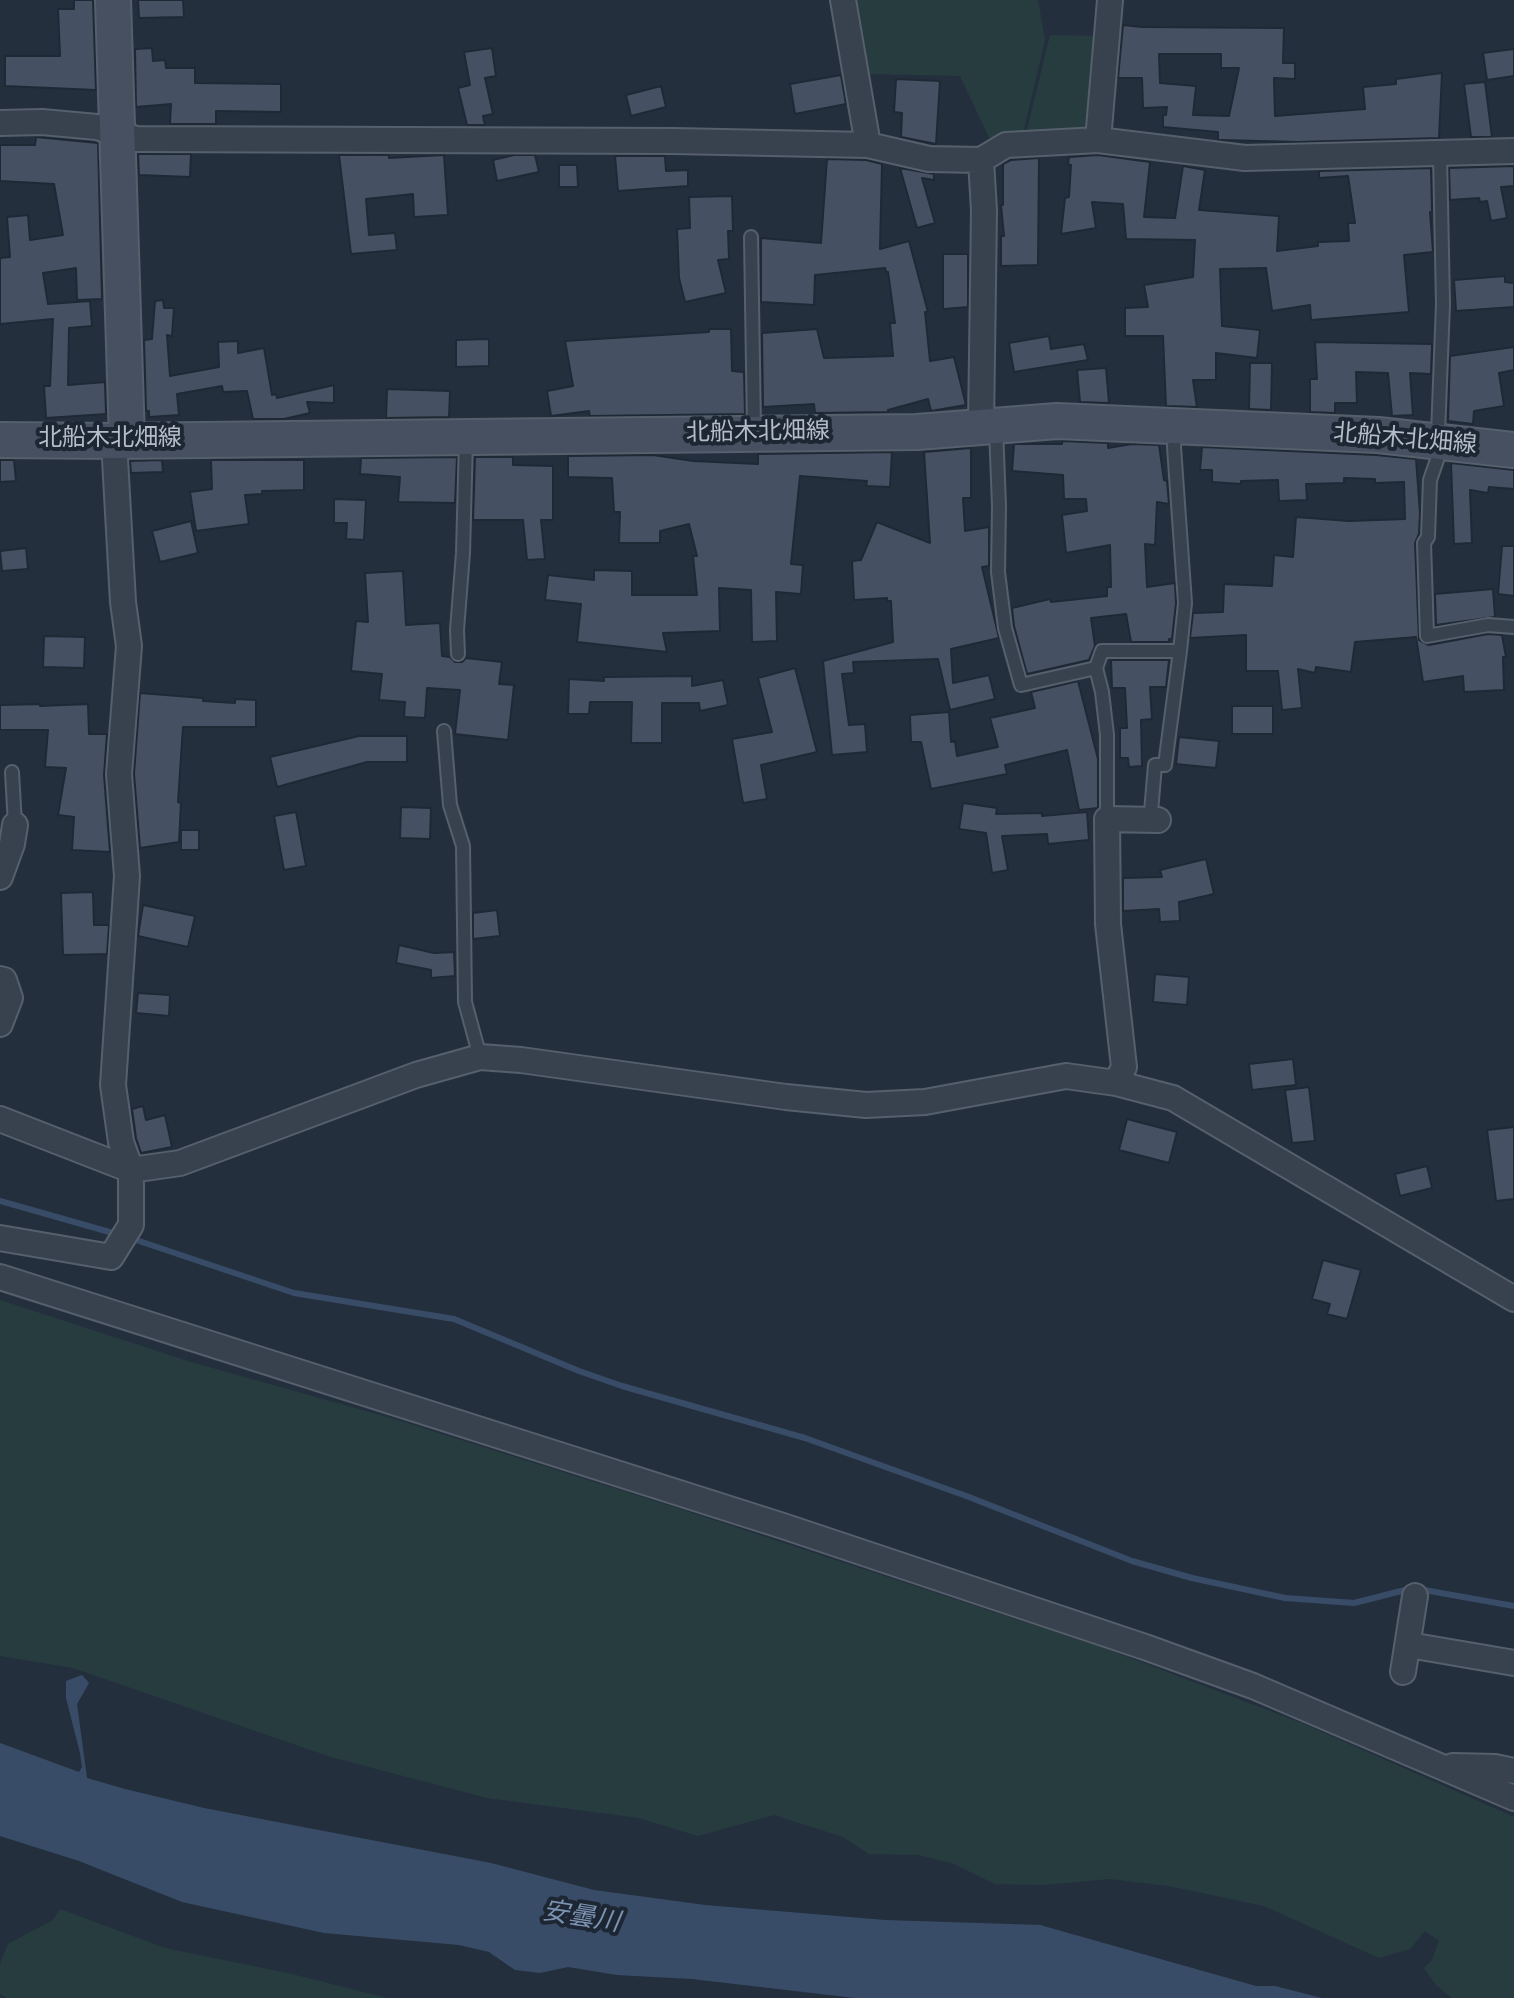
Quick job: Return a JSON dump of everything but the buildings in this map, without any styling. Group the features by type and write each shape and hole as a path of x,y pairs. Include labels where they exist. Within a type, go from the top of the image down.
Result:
{"main road":[{"path":"113,0 120,440"},
{"name":"北船木北畑線","path":"0,440 917,432 1057,421 1378,435 1514,450"}],"street":[{"path":"843,0 868,145"},
{"path":"1098,140 1110,0"},
{"path":"0,123 42,122 116,131 136,139 674,141 868,145 929,159 981,160 1006,145 1098,140 1245,158 1514,151"},
{"path":"981,160 988,426"},
{"path":"0,1238 111,1257 131,1225 131,1170 121,1142 113,1085 127,876 119,774 129,646 123,602 120,440"},
{"path":"1116,1083 1124,1067 1108,924 1107,819 1154,816"},
{"path":"0,877 15,825"},
{"path":"0,979 4,980 10,998 0,1024"},
{"path":"0,1119 131,1170 180,1163 416,1075 480,1057 866,1105 925,1102 1066,1076 1116,1083 1173,1098 1514,1299"},
{"path":"0,1277 783,1526 1145,1647 1253,1686 1514,1798"},
{"path":"1403,1672 1415,1596"},
{"path":"1409,1645 1514,1663"},
{"path":"1439,1766 1495,1767 1514,1771"}],"lane":[{"path":"1440,153 1443,304 1437,460 1430,480 1428,537 1424,543 1427,636 1488,625 1514,627"},
{"path":"751,237 754,433"},
{"path":"988,426 999,506 998,572 1005,628 1021,685 1096,668"},
{"path":"1154,816 1155,765 1165,765 1185,603 1174,447 1176,426"},
{"path":"458,654 466,436"},
{"path":"1107,819 1107,735 1096,668 1102,651 1180,651"},
{"path":"444,731 450,805 463,846 465,1002 480,1057"},
{"path":"12,772 15,825"}],"green space":[{"path":"852,0 1038,0 1045,40 1023,134 992,144 960,76 868,74"},
{"path":"1050,35 1099,36 1093,130 1026,134"},
{"path":"0,1300 191,1362 391,1418 671,1506 1107,1649 1304,1724 1512,1816 1514,1998 1452,1998 1436,1985 1424,1968 1432,1960 1439,1941 1425,1931 1410,1949 1379,1958 1264,1906 1169,1886 1109,1879 1043,1885 995,1884 954,1864 919,1855 869,1854 843,1837 774,1815 698,1836 639,1818 487,1798 331,1757 73,1668 0,1656"},
{"path":"60,1909 165,1948 292,1974 387,1998 7,1998 0,1994 0,1964 8,1944 53,1920"}],"water":[{"name":"安曇川","path":"82,1675 89,1683 77,1704 87,1778 125,1789 204,1808 491,1863 594,1890 705,1905 885,1920 1040,1925 1256,1986 1275,1986 1322,1998 855,1998 692,1979 617,1975 568,1967 540,1973 515,1970 489,1952 459,1945 324,1933 182,1902 79,1861 0,1836 0,1743 79,1772 82,1767 80,1753 66,1698 66,1681"}],"waterway":[{"path":"0,1201 120,1235"},
{"path":"130,1238 294,1293 454,1319 579,1371 805,1438 969,1497 1132,1561 1192,1578 1285,1598 1354,1603 1413,1588 1514,1606"}]}
